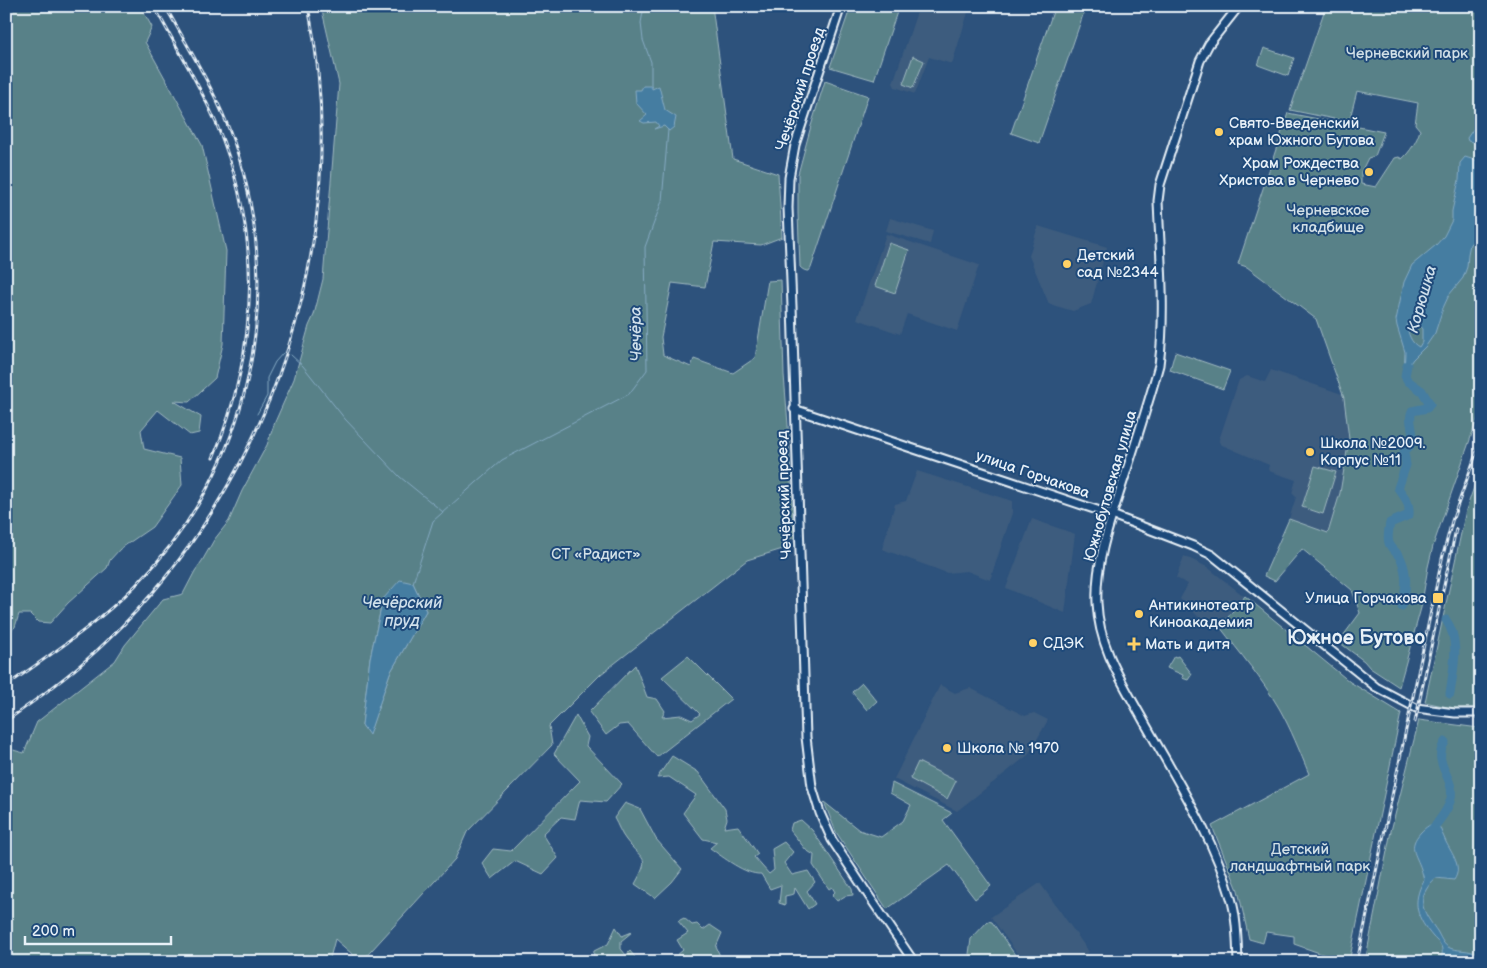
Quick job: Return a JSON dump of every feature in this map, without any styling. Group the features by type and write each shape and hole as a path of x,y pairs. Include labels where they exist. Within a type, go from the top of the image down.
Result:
{"street":[{"name":"Чечёрский проезд","path":"841,6 795,145 789,178 788,216 804,632 806,737 812,787 820,813 832,840 914,962"},
{"name":"Южнобутовская улица","path":"1238,962 1236,924 1231,899 1215,857 1194,811 1112,664 1101,635 1097,602 1098,576 1104,546 1159,365 1162,346 1163,308 1158,201 1160,185 1200,62 1209,44 1239,6"},
{"name":"улица Горчакова","path":"794,408 1112,515 1193,546 1212,555 1376,687 1416,708 1450,713 1481,713"}],"shaded area":[{"path":"919,6 970,6 952,64 929,57 915,94 895,87 893,83"},
{"path":"890,218 933,231 930,244 886,231"},
{"name":"Детский сад №2344","path":"1038,226 1107,247 1091,304 1073,311 1049,304 1029,256"},
{"path":"886,234 979,265 957,331 907,314 900,334 857,319"},
{"name":"Школа №2009. Корпус №11","path":"1271,370 1342,394 1344,398 1349,439 1340,493 1328,533 1289,519 1296,497 1292,493 1296,480 1269,471 1269,465 1219,442 1239,380 1247,376 1265,382"},
{"path":"917,471 1012,501 1012,513 990,580 967,571 947,573 882,549 895,504 906,501"},
{"path":"1032,519 1075,534 1065,613 1006,588"},
{"path":"1184,556 1207,567 1244,596 1220,625 1209,627 1180,599 1188,584 1176,578"},
{"name":"Школа № 1970","path":"940,685 955,693 970,688 1025,716 1034,713 1048,720 1028,755 957,811 894,779"},
{"path":"1040,883 1089,952 1075,962 1023,962 991,917"}],"green space":[{"path":"6,6 140,6 152,27 145,42 202,145 226,251 223,344 215,378 189,402 174,401 201,417 199,433 190,435 158,410 141,430 144,449 180,458 182,485 152,527 120,549 110,560 107,568 68,603 50,623 38,622 30,614 19,614 15,627 6,635"},
{"name":"СТ «Радист»","path":"321,6 712,6 733,159 778,174 782,237 761,245 714,242 705,287 672,283 661,337 663,355 691,367 694,359 733,373 755,358 768,281 781,280 784,375 794,538 787,539 786,548 747,560 601,674 549,726 552,745 467,832 455,859 361,962 335,939 329,962 6,962 6,748 24,753 37,722 115,661 125,645 163,599 183,594 214,540 229,521 242,491 267,445 294,379 314,315 323,279 339,84","holes":["413,583 426,611 390,673 369,734 362,725 370,658 383,599"]},
{"path":"851,6 899,6 874,80 830,67"},
{"path":"1055,6 1086,6 1039,143 1011,133"},
{"path":"1326,6 1481,6 1481,408 1433,546 1421,608 1399,687 1370,668 1364,661 1340,643 1340,640 1360,613 1352,590 1302,549 1275,581 1264,576 1289,519 1328,533 1340,493 1349,439 1344,398 1316,319 1247,267 1238,264 1288,113 1384,132 1375,156 1368,158 1361,172 1361,184 1376,187 1395,158 1399,157 1402,159 1410,150 1420,130 1415,124 1418,103 1357,91 1349,122 1290,110"},
{"path":"1264,48 1294,58 1288,76 1258,65"},
{"path":"913,56 924,61 913,88 903,84"},
{"path":"825,81 868,96 811,268 808,271 800,267 798,174"},
{"path":"889,243 909,250 895,293 875,286"},
{"path":"1175,352 1230,371 1223,389 1170,370"},
{"path":"1315,466 1336,472 1323,514 1302,507"},
{"path":"1481,467 1481,708 1452,708 1425,702 1466,510"},
{"name":"Детский ландшафтный парк","path":"1245,596 1350,682 1401,713 1349,962 1294,944 1294,936 1266,932 1263,943 1249,939 1238,890 1212,826 1309,774 1279,708 1258,676 1220,627"},
{"path":"688,656 731,699 657,757 628,724 619,725 606,735 589,712 635,665 647,697 657,699 665,711 662,717 681,715 692,720 700,714 662,677"},
{"path":"1174,656 1178,656 1192,674 1188,680 1182,678 1183,675 1167,668"},
{"path":"862,683 877,701 867,710 852,692"},
{"path":"576,715 588,737 586,746 622,784 606,802 580,800 575,819 561,817 543,834 558,858 543,874 515,861 492,879 482,863 493,849 511,851 580,781 554,754"},
{"path":"1419,720 1479,728 1481,745 1481,962 1365,962 1391,831"},
{"path":"672,756 698,772 725,809 727,819 724,828 738,826 758,854 754,857 769,874 774,870 772,849 784,842 793,852 784,863 792,875 808,871 815,882 807,891 815,904 808,909 795,888 794,894 785,896 785,905 779,903 781,885 770,889 761,874 741,869 710,848 717,842 703,839 683,813 696,795 669,777 657,778"},
{"path":"918,762 956,781 947,799 910,779"},
{"path":"892,783 952,813 943,820 991,886 975,899 949,865 887,909 836,832 824,802 859,830 881,837 903,821 911,805 890,793"},
{"path":"625,803 640,809 656,839 682,869 672,882 655,898 635,884 643,868 643,859 624,838 614,818"},
{"path":"801,820 812,830 852,889 853,895 845,896 837,901 832,895 835,892 832,887 829,889 813,865 814,855 806,850 790,830 792,823"},
{"path":"684,918 692,925 697,924 703,930 710,925 722,933 716,947 720,956 719,962 709,962 704,959 702,962 669,962 683,950 677,940 688,933 678,921"},
{"path":"988,921 992,922 1020,962 977,962 969,954 971,939"},
{"path":"616,927 622,936 632,932 621,941 621,949 626,955 630,951 638,961 592,962 594,951 608,944"}],"water":[{"path":"643,86 652,86 652,89 659,86 665,110 676,117 674,127 669,131 664,126 654,129 659,126 656,122 644,123 640,121 647,115 636,103 635,90 641,90"},
{"path":"1481,95 1481,144 1468,141 1467,138 1476,125"},
{"path":"1465,157 1481,162 1481,234 1470,244 1467,267 1463,278 1449,295 1435,333 1426,346 1413,359 1404,376 1405,352 1396,320 1404,282 1412,265 1444,236 1452,220 1460,163","holes":["1411,322 1417,324 1422,329 1422,342 1419,347 1412,341 1409,335 1407,325"]},
{"name":"Чечёрский пруд","path":"400,580 413,583 426,611 390,673 369,735 362,725 370,658 383,599"},
{"path":"1438,822 1456,861 1457,870 1454,880 1436,878 1432,882 1426,890 1423,906 1427,916 1446,946 1477,954 1481,956 1481,962 1441,962 1441,946 1427,930 1420,917 1417,903 1424,880 1414,851 1414,842 1421,832"}],"waterway":[{"name":"Чечёра","path":"644,6 641,23 643,40 651,62 651,87"},
{"name":"Чечёра","path":"413,583 433,521 502,460 629,394 647,370 645,247 662,201 668,130"},
{"path":"257,414 267,396 267,378 275,362 283,353"},
{"path":"291,355 303,366 345,419 400,477 443,512"},
{"name":"Корюшка","path":"1402,606 1405,571 1401,559 1389,543 1389,530 1390,523 1409,515 1408,503 1398,488 1406,465 1404,452 1413,439 1410,419 1412,411 1427,408 1430,404 1422,391 1408,381 1405,376 1407,365"},
{"name":"Корюшка","path":"1446,620 1451,628 1455,646 1450,694"},
{"name":"Корюшка","path":"1430,832 1445,812 1451,798 1450,783 1441,757 1441,750 1445,742"}],"railway":[{"path":"154,6 216,123 231,165 242,207 248,249 247,333 228,417 213,458"},
{"path":"6,686 73,639 105,613 135,586 175,540 207,489 231,435 248,378 257,319 257,260 250,200 234,142 220,107 165,6"},
{"path":"6,721 83,663 107,641 166,577 215,506 256,430 288,349 309,265 320,179 320,92 308,6"},
{"path":"1357,962 1442,559 1452,521 1481,440"},
{"path":"1415,722 1456,529"}],"place":[{"name":"Свято-Введенский храм Южного Бутова","path":"1219,132"},
{"name":"Храм Рождества Христова в Чернево","path":"1369,172"},
{"name":"Детский сад №2344","path":"1067,264"},
{"name":"Школа №2009. Корпус №11","path":"1310,452"},
{"name":"Улица Горчакова","path":"1438,598"},
{"name":"Антикинотеатр Киноакадемия","path":"1139,614"},
{"name":"СДЭК","path":"1033,643"},
{"name":"Мать и дитя","path":"1134,644"},
{"name":"Школа № 1970","path":"947,748"}],"district":[{"name":"Южное Бутово","path":"1356,637"}],"park label":[{"name":"Черневский парк","path":"1407,53"},
{"name":"Черневское кладбище","path":"1328,218"}]}
